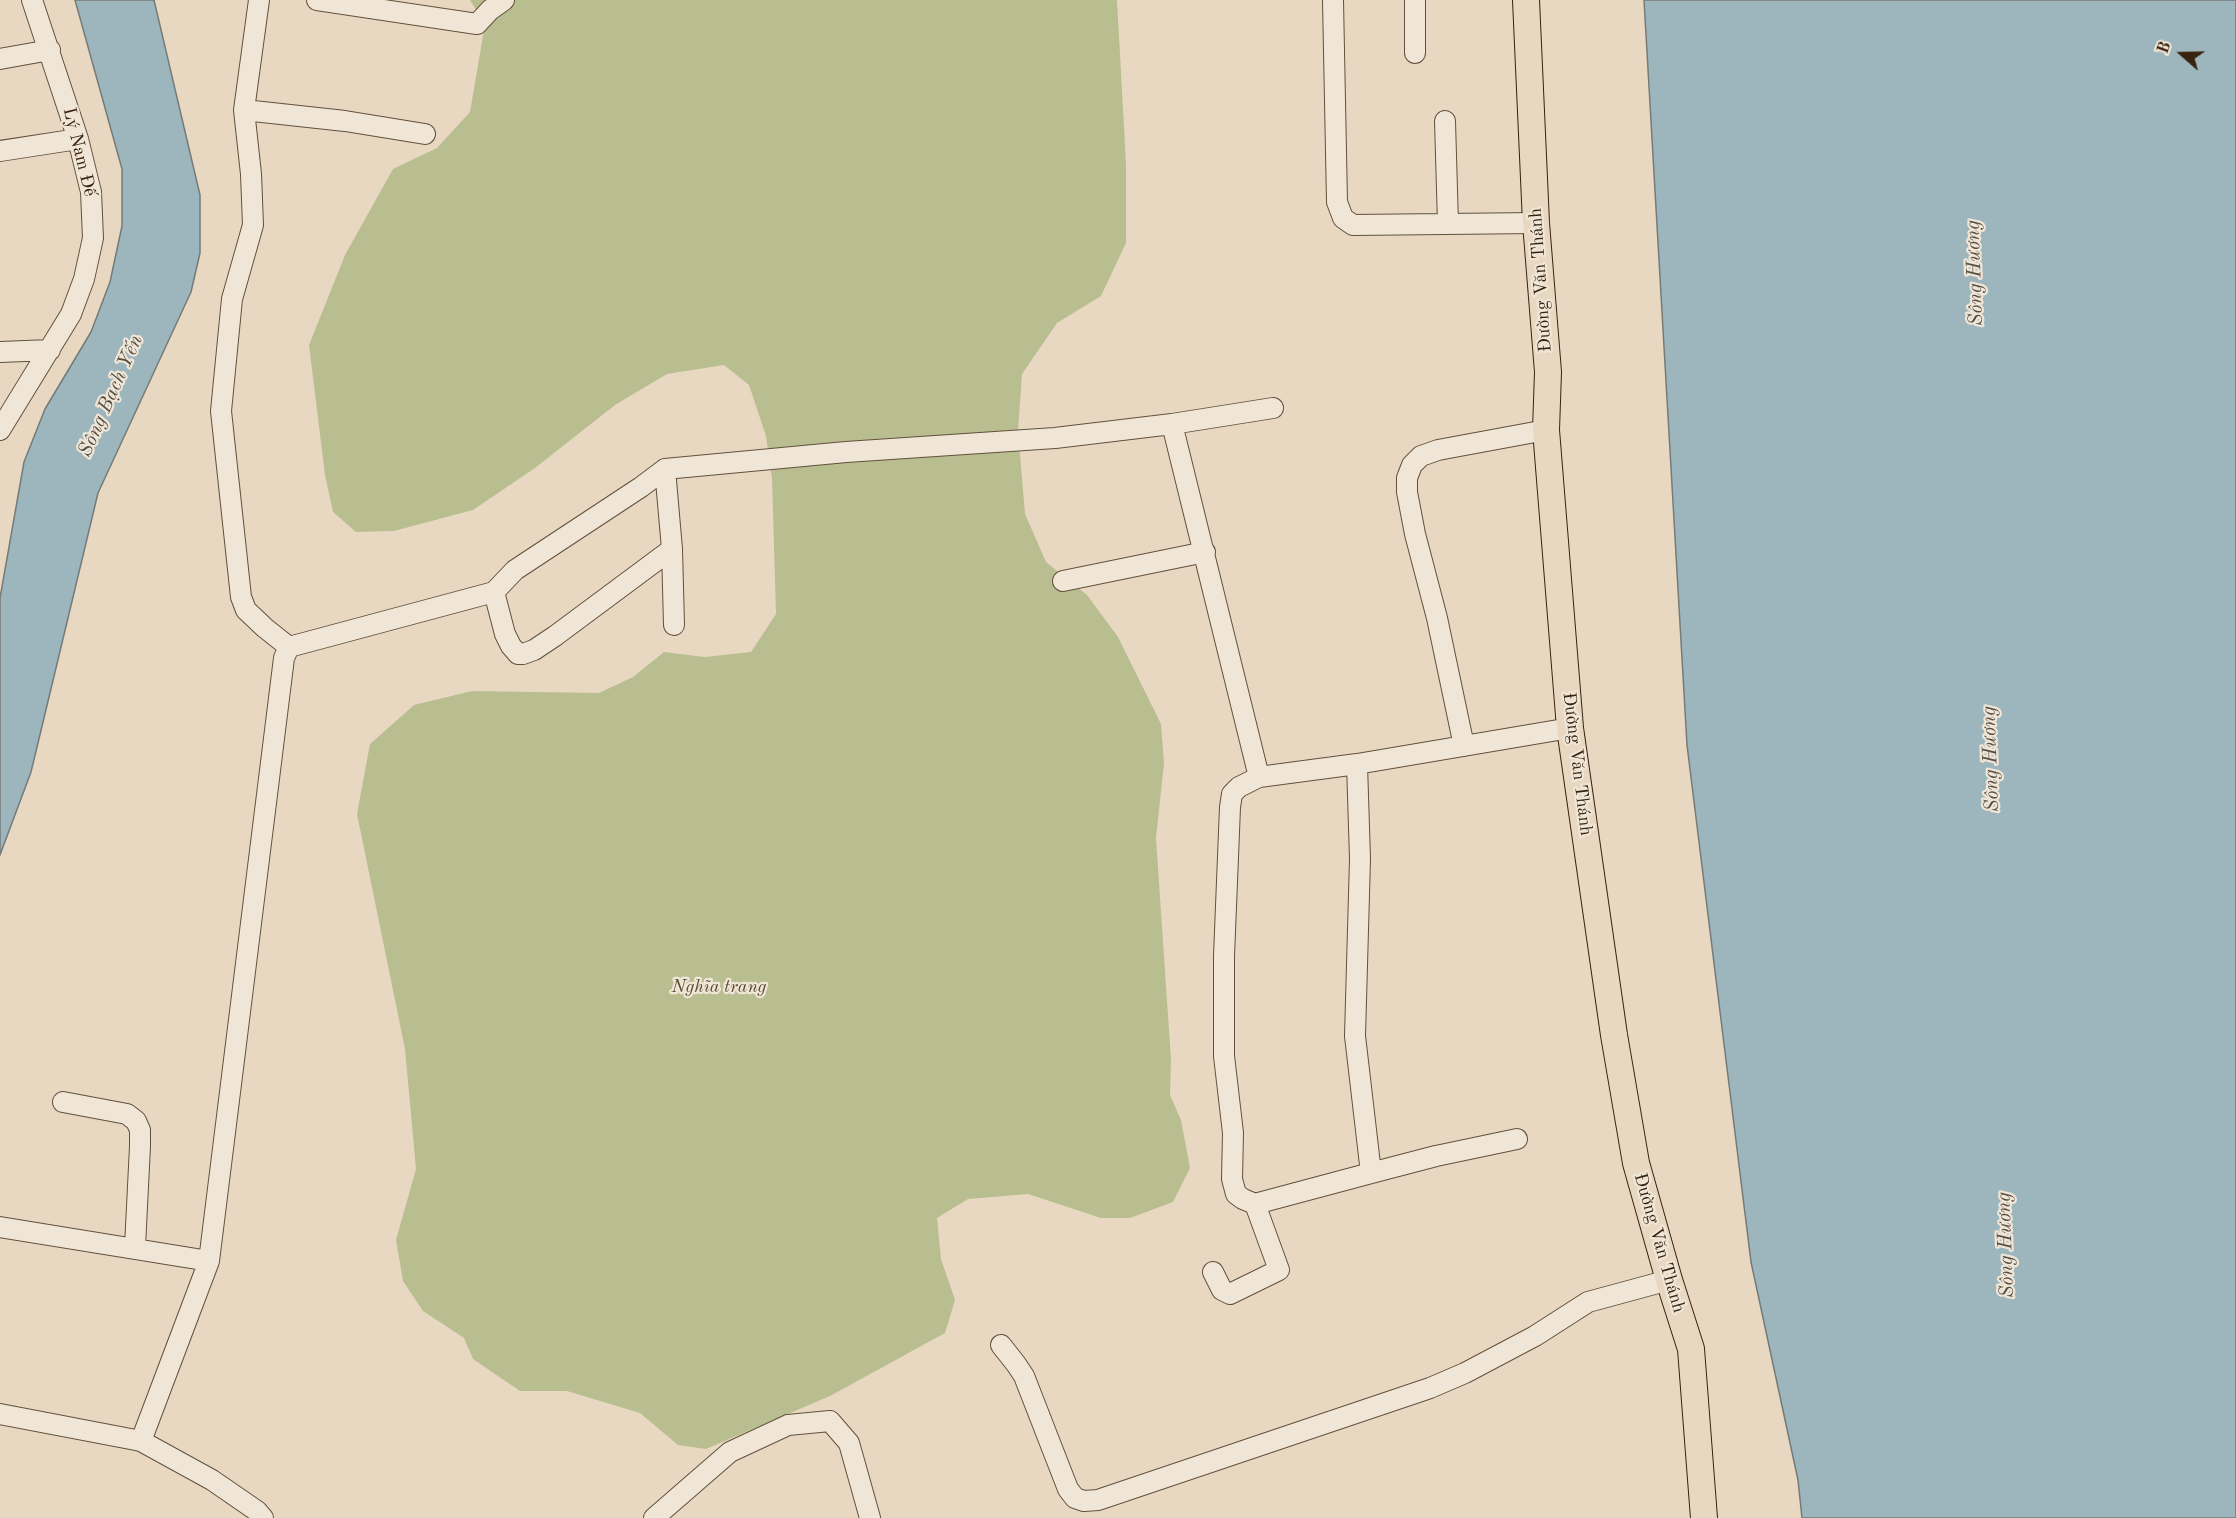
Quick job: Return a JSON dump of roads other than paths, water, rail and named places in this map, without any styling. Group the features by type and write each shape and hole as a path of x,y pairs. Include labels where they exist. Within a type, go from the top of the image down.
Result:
{"main road":[{"name":"Đường Văn Thánh","path":"1526,0 1536,223 1548,372 1546,430 1570,728 1614,1035 1636,1163 1691,1348 1704,1518"}],"street":[{"name":"Lý Nam Đế","path":"0,430 71,314 84,279 93,238 92,192 78,139 32,0"},
{"path":"259,0 244,110 251,174 253,225 232,299 221,411 241,597 246,610 289,646"},
{"path":"316,0 477,24 490,10 504,0"},
{"path":"1333,0 1337,202 1343,218 1353,225 1536,223"},
{"path":"1415,0 1415,53"},
{"path":"0,59 50,50"},
{"path":"244,110 345,121 425,134"},
{"path":"1444,121 1448,224"},
{"path":"0,151 78,139"},
{"path":"0,352 50,350"},
{"path":"289,646 494,592 515,570 665,469 846,452 1056,438 1172,424 1273,408"},
{"path":"1172,424 1259,777"},
{"path":"1464,746 1407,492 1407,478 1412,465 1421,456 1438,450 1546,430"},
{"path":"665,469 672,549 674,625"},
{"path":"494,592 505,634 518,654 523,654 534,650 555,636 672,549"},
{"path":"1063,581 1205,552"},
{"path":"141,1441 209,1261 284,658 289,646"},
{"path":"1517,1139 1436,1156 1255,1204 1236,1194 1232,1179 1233,1133 1224,1056 1224,956 1230,807 1232,794 1239,787 1259,777 1358,764 1570,728"},
{"path":"1358,764 1360,859 1355,1036 1371,1173"},
{"path":"63,1102 127,1113 136,1121 140,1130 140,1146 135,1247"},
{"path":"1213,1272 1222,1290 1230,1294 1279,1270 1255,1204"},
{"path":"0,1227 135,1247 209,1261"},
{"path":"1001,1346 1024,1376 1068,1489 1075,1498 1084,1501 1098,1500 1430,1388 1465,1373 1535,1336 1588,1302 1669,1280"},
{"path":"0,1414 141,1441 212,1480 257,1511 263,1518"},
{"path":"654,1518 730,1452 788,1425 830,1421 849,1443 870,1518"}],"water":[{"name":"Sông Bạch Yến","path":"75,0 154,0 200,195 200,253 191,292 98,493 31,772 0,855 0,598 24,462 45,409 91,332 110,282 122,226 122,169"},
{"name":"Sông Hương","path":"1644,0 2236,0 2236,1518 1802,1518 1798,1480 1751,1262 1687,745"}],"park label":[{"name":"Nghĩa trang","path":"719,987"}]}
